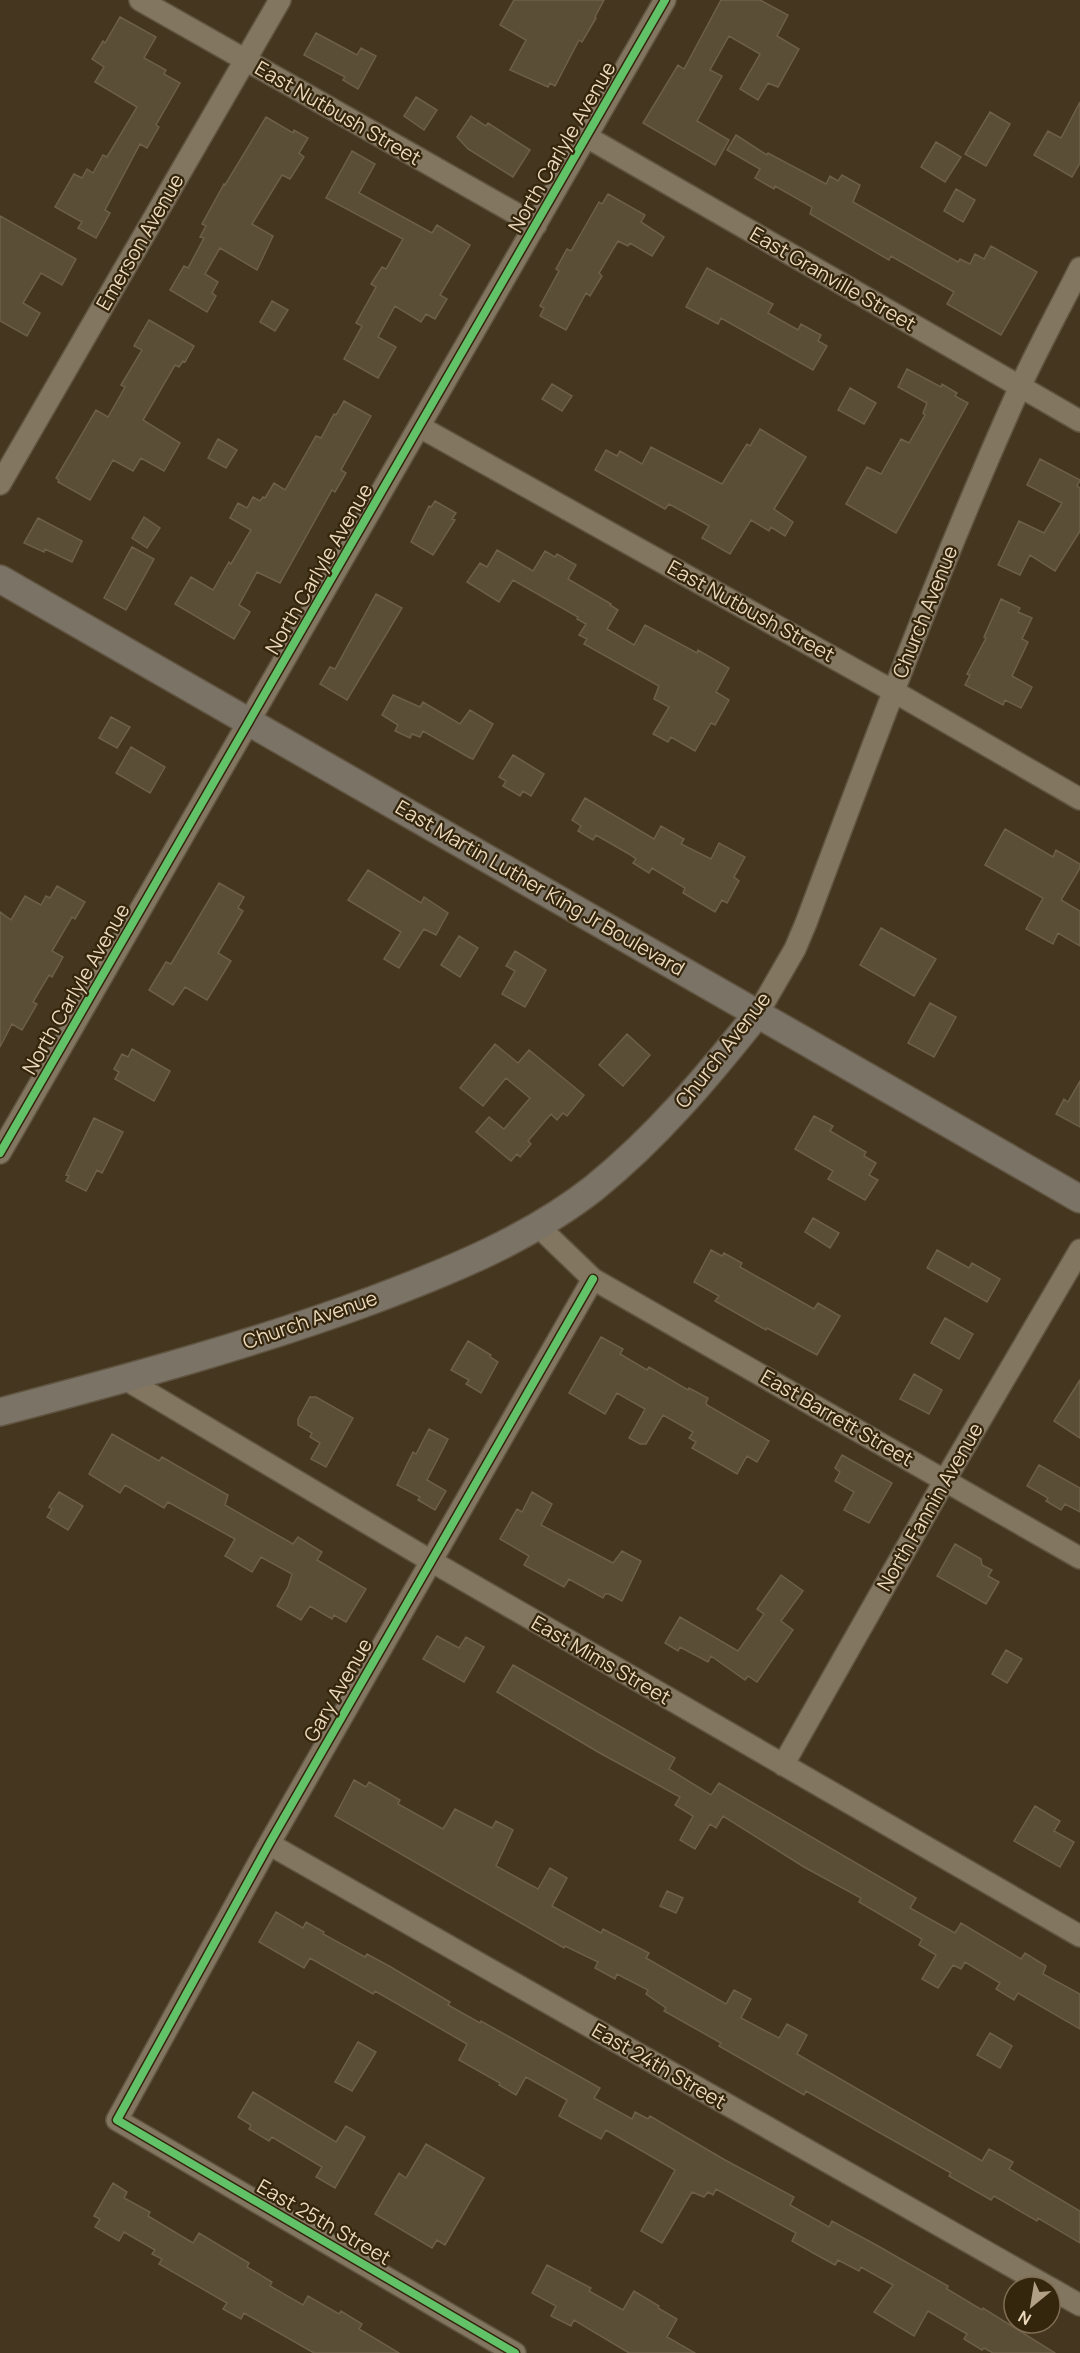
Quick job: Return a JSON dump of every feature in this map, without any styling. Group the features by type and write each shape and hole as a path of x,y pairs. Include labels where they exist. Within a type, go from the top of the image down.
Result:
{"main road":[{"name":"East Martin Luther King Jr Boulevard","path":"0,579 1080,1198"},
{"name":"Church Avenue","path":"0,1412 125,1379 298,1326 412,1285 464,1263 538,1226 593,1189 651,1137 690,1097 758,1013"}],"street":[{"name":"East Nutbush Street","path":"140,0 536,225"},
{"name":"Emerson Avenue","path":"0,484 280,0"},
{"name":"North Carlyle Avenue","path":"0,1153 665,0"},
{"name":"East Granville Street","path":"586,137 1080,421"},
{"name":"Church Avenue","path":"758,1013 795,949 893,691 973,494 1021,386 1080,268"},
{"name":"East Nutbush Street","path":"420,427 893,691 1080,799"},
{"name":"East Barrett Street","path":"538,1226 593,1279 1080,1558"},
{"name":"North Fannin Avenue","path":"783,1765 945,1480 1080,1250"},
{"name":"Gary Avenue","path":"117,2120 269,1844 593,1279"},
{"name":"East Mims Street","path":"125,1379 431,1561 783,1765 1077,1926"},
{"name":"East 24th Street","path":"269,1844 1026,2275"},
{"name":"East 25th Street","path":"117,2120 515,2353"},
{"name":"East 24th Street","path":"1062,2295 1080,2305"}],"building":[{"path":"514,0 604,0 596,18 582,42 579,40 555,86 550,83 548,87 510,70 526,40 500,25"},
{"path":"721,0 760,0 788,15 777,36 799,49 778,87 768,83 758,100 740,89 760,54 729,36 710,70 722,76 697,121 729,140 715,165 643,123 678,65 684,69"},
{"path":"120,17 156,37 144,58 166,70 164,74 180,83 156,125 159,127 147,148 140,144 105,210 110,213 96,238 78,228 82,222 55,207 74,174 82,178 87,169 93,173 103,155 107,157 137,107 95,82 104,67 92,59 103,41 105,43"},
{"path":"316,33 357,55 361,48 376,56 358,89 343,80 345,77 304,55"},
{"path":"416,97 437,110 424,130 404,116"},
{"path":"1080,102 1080,163 1072,177 1034,155 1048,131 1061,138"},
{"path":"990,112 1010,124 986,166 965,154"},
{"path":"471,116 486,126 488,123 530,150 513,177 468,149 457,137"},
{"path":"266,117 293,133 294,130 308,138 299,153 304,157 290,179 282,175 252,224 273,236 257,270 220,248 205,274 218,282 212,293 216,296 207,312 170,290 184,266 188,268 204,238 200,237 206,226 202,224"},
{"path":"736,135 767,155 768,153 826,184 830,176 838,181 842,175 860,185 853,202 958,262 960,259 970,264 975,254 984,259 991,246 1037,272 1001,335 947,304 954,292 891,256 889,260 810,214 812,207 775,186 774,189 755,178 760,169 727,150"},
{"path":"936,142 961,157 945,182 921,167"},
{"path":"352,151 375,164 359,193 432,233 437,225 470,245 440,295 447,299 435,319 426,314 421,322 395,306 378,337 396,347 378,378 344,359 362,326 356,323 376,287 371,284 382,267 386,269 403,239 326,198"},
{"path":"956,189 975,200 963,222 944,211"},
{"path":"608,194 645,215 641,222 664,237 652,256 630,243 628,246 618,241 599,273 602,276 590,296 586,293 566,330 540,316 544,308 540,306 559,271 556,269 567,249 571,251 599,202 602,204"},
{"path":"0,216 76,259 62,285 41,273 23,303 40,313 27,336 0,321"},
{"path":"707,268 773,304 768,313 798,330 801,324 821,335 818,341 827,346 813,370 721,318 718,324 686,307"},
{"path":"272,301 288,310 275,331 260,322"},
{"path":"149,320 194,346 185,362 183,361 179,367 175,365 143,420 180,443 164,471 141,458 133,471 113,460 90,500 58,482 56,478 96,410 108,417 125,387 121,385 142,350 134,346"},
{"path":"907,369 941,387 942,384 957,393 955,396 968,403 896,533 846,504 867,467 881,474 901,439 909,443 925,415 923,413 927,403 898,387"},
{"path":"552,384 572,396 562,411 542,399"},
{"path":"850,388 876,403 864,424 838,410"},
{"path":"344,401 371,416 341,470 346,473 335,492 332,490 280,583 257,572 239,605 250,612 234,639 175,604 191,577 213,590 251,530 230,518 238,503 247,508 253,497 260,501 263,497 265,498 274,483 285,490 316,436 321,438"},
{"path":"760,429 806,457 774,509 793,522 785,536 771,527 769,531 751,520 730,554 702,538 709,526 669,504 665,509 595,470 606,450 617,456 620,451 642,464 651,447 722,484 747,444 750,446"},
{"path":"218,439 237,450 226,468 208,458"},
{"path":"1040,459 1080,480 1077,486 1080,488 1080,531 1055,571 1030,555 1020,575 998,565 1019,521 1044,533 1062,503 1027,485"},
{"path":"435,501 456,513 452,519 455,520 433,555 411,542 429,506 431,507"},
{"path":"144,517 160,528 147,548 132,538"},
{"path":"38,518 82,541 72,562 45,549 44,552 24,543"},
{"path":"132,547 154,559 126,610 104,598"},
{"path":"497,550 533,571 545,551 555,557 557,554 576,565 568,579 618,610 607,629 634,645 645,625 697,653 698,650 729,668 716,692 729,700 715,725 711,723 695,751 671,737 668,742 653,734 669,707 654,699 659,686 584,644 587,639 579,635 586,624 577,619 578,617 513,580 499,602 467,582 480,563 487,567"},
{"path":"376,594 402,608 347,700 320,684 330,667 335,669"},
{"path":"1001,599 1020,608 1018,612 1032,618 1022,639 1028,642 1012,676 1032,687 1021,708 1005,700 1003,705 965,685 970,675 967,674 986,638 984,637"},
{"path":"393,695 420,707 423,702 460,724 470,710 493,724 473,759 423,731 420,737 412,734 410,738 395,731 398,725 382,715"},
{"path":"111,717 130,727 117,748 99,738"},
{"path":"131,747 165,767 150,793 116,773"},
{"path":"513,755 544,774 531,796 523,791 520,796 503,786 506,781 499,777"},
{"path":"585,798 654,839 661,826 684,839 681,844 711,859 719,843 745,857 734,877 739,881 727,903 722,900 715,912 683,893 685,888 652,868 649,873 633,863 636,859 629,854 596,835 593,840 578,831 581,826 572,820"},
{"path":"1005,829 1053,857 1056,850 1080,864 1080,868 1061,900 1080,911 1080,946 1058,933 1053,944 1026,929 1043,898 985,865"},
{"path":"368,870 421,903 424,897 448,913 436,935 424,929 399,968 384,959 401,932 348,900"},
{"path":"219,883 244,897 238,908 243,911 218,953 231,961 207,1000 185,987 173,1005 149,990 166,962 171,964"},
{"path":"57,886 85,902 75,919 72,917 52,951 63,957 52,977 49,975 33,1002 37,1004 22,1030 12,1024 0,1047 0,912 11,920 25,896 41,905 46,896 50,898"},
{"path":"881,928 936,959 914,996 860,965"},
{"path":"459,936 478,948 460,977 441,965"},
{"path":"515,951 546,970 525,1007 502,994 515,971 506,966"},
{"path":"930,1003 956,1017 934,1057 908,1043"},
{"path":"627,1034 650,1055 623,1086 599,1065"},
{"path":"495,1044 518,1063 529,1050 584,1095 567,1116 563,1113 557,1120 551,1114 528,1141 531,1144 520,1157 517,1154 511,1161 476,1132 489,1117 504,1129 530,1098 506,1078 483,1106 460,1088"},
{"path":"132,1049 170,1071 154,1101 115,1079 119,1072 114,1069 122,1054 128,1057"},
{"path":"1080,1081 1080,1127 1056,1114 1064,1099 1068,1102"},
{"path":"814,1116 833,1126 830,1131 866,1152 864,1156 876,1163 869,1175 878,1180 865,1200 828,1179 833,1171 795,1149"},
{"path":"94,1118 123,1132 102,1173 97,1170 86,1191 66,1181 69,1176 66,1175"},
{"path":"813,1218 839,1233 830,1248 805,1232"},
{"path":"711,1250 722,1256 724,1253 742,1263 740,1267 814,1309 818,1303 840,1316 817,1355 715,1301 719,1296 694,1282"},
{"path":"937,1250 969,1268 972,1263 1000,1279 987,1302 927,1268"},
{"path":"945,1318 973,1334 959,1359 931,1343"},
{"path":"601,1337 623,1349 620,1354 647,1370 649,1367 688,1390 689,1388 708,1398 707,1405 769,1441 757,1462 747,1456 737,1474 692,1448 696,1442 689,1438 693,1432 663,1415 646,1444 640,1444 629,1438 645,1409 617,1393 605,1414 569,1393"},
{"path":"468,1341 498,1362 481,1393 466,1384 469,1380 451,1370"},
{"path":"914,1374 942,1390 929,1414 900,1399"},
{"path":"1080,1380 1080,1438 1054,1421"},
{"path":"310,1397 316,1397 353,1418 326,1467 311,1459 320,1443 310,1437 312,1433 298,1425 298,1419"},
{"path":"429,1429 448,1439 427,1480 446,1491 435,1510 418,1500 420,1497 397,1485 413,1452 416,1454"},
{"path":"112,1434 159,1461 162,1457 228,1495 225,1505 293,1544 298,1537 322,1552 317,1560 366,1589 346,1622 334,1615 332,1619 310,1606 301,1620 277,1606 288,1587 292,1574 261,1557 252,1572 225,1556 235,1539 168,1502 164,1508 125,1485 120,1493 89,1474"},
{"path":"842,1455 892,1483 869,1523 844,1510 854,1492 835,1481 840,1472 835,1468"},
{"path":"1039,1465 1080,1488 1080,1512 1065,1504 1061,1510 1046,1501 1048,1498 1027,1486"},
{"path":"59,1492 83,1506 68,1530 47,1517 52,1509 49,1507"},
{"path":"532,1492 552,1504 541,1525 613,1563 622,1551 641,1561 622,1601 609,1594 605,1594 603,1598 569,1579 564,1587 524,1565 529,1556 500,1539 517,1509 522,1512"},
{"path":"955,1544 981,1559 982,1565 992,1570 988,1576 999,1582 986,1604 937,1576"},
{"path":"781,1575 803,1591 781,1621 793,1630 757,1682 748,1676 745,1680 711,1656 708,1662 680,1647 678,1651 665,1643 680,1617 738,1651 764,1614 757,1609"},
{"path":"437,1636 459,1648 466,1637 484,1647 464,1682 423,1659"},
{"path":"1006,1650 1022,1659 1007,1683 992,1674"},
{"path":"513,1665 675,1758 669,1769 711,1795 719,1783 916,1898 910,1908 955,1933 961,1923 1021,1959 1025,1953 1046,1966 1043,1974 1080,1994 1080,2029 1018,1993 1014,2000 996,1989 1000,1983 965,1962 961,1969 953,1965 938,1988 922,1979 936,1955 919,1945 922,1939 859,1902 861,1898 804,1867 723,1816 716,1828 710,1824 695,1849 680,1840 693,1816 675,1805 680,1797 497,1692"},
{"path":"354,1780 366,1787 369,1782 400,1800 398,1804 443,1829 455,1809 492,1828 496,1821 513,1830 496,1866 538,1889 550,1868 567,1878 552,1906 601,1933 603,1929 649,1953 646,1958 726,2004 734,1990 751,1999 741,2018 779,2038 787,2024 807,2035 797,2054 982,2161 989,2149 1013,2162 1009,2169 1080,2211 1080,2243 994,2196 991,2200 949,2176 951,2173 806,2091 804,2095 719,2046 721,2043 664,2011 666,2008 646,1994 648,1990 617,1974 615,1979 595,1968 598,1962 565,1946 564,1948 335,1816"},
{"path":"1035,1806 1060,1821 1054,1831 1074,1842 1060,1867 1014,1841"},
{"path":"667,1891 683,1898 676,1913 660,1906"},
{"path":"276,1912 303,1928 306,1922 365,1957 367,1954 389,1966 450,2002 448,2005 600,2088 594,2098 632,2119 635,2112 648,2119 650,2116 794,2197 790,2205 829,2227 832,2221 948,2286 947,2289 1002,2320 1002,2335 1026,2335 1055,2353 993,2353 984,2348 982,2350 964,2339 967,2334 928,2311 914,2336 874,2312 893,2285 861,2267 859,2271 838,2260 835,2265 792,2241 796,2233 716,2189 713,2195 708,2192 704,2197 692,2192 662,2243 641,2231 675,2170 606,2130 601,2139 559,2116 567,2100 526,2077 516,2095 499,2085 500,2083 459,2060 467,2044 375,1991 373,1994 310,1958 304,1968 259,1942"},
{"path":"990,2033 1012,2046 1000,2068 977,2055"},
{"path":"358,2042 376,2052 352,2091 335,2082"},
{"path":"253,2092 336,2142 346,2126 365,2137 335,2188 316,2177 322,2167 272,2137 269,2141 249,2129 251,2125 238,2117"},
{"path":"426,2144 484,2178 445,2245 437,2240 432,2248 375,2214 399,2173 406,2178"},
{"path":"113,2183 127,2192 124,2198 150,2212 148,2216 193,2243 199,2233 249,2263 247,2267 272,2282 270,2286 303,2305 308,2296 339,2314 341,2311 362,2324 359,2329 399,2353 314,2353 244,2313 241,2319 223,2309 227,2303 159,2264 162,2259 152,2254 155,2250 124,2232 119,2241 95,2227 100,2219 94,2216"},
{"path":"547,2265 591,2288 589,2291 623,2310 634,2291 677,2319 667,2337 695,2353 629,2353 574,2320 571,2326 551,2316 556,2306 532,2293"}],"cycle path":[{"path":"0,1153 665,0"},
{"path":"515,2353 117,2120 269,1844 593,1279"}]}
